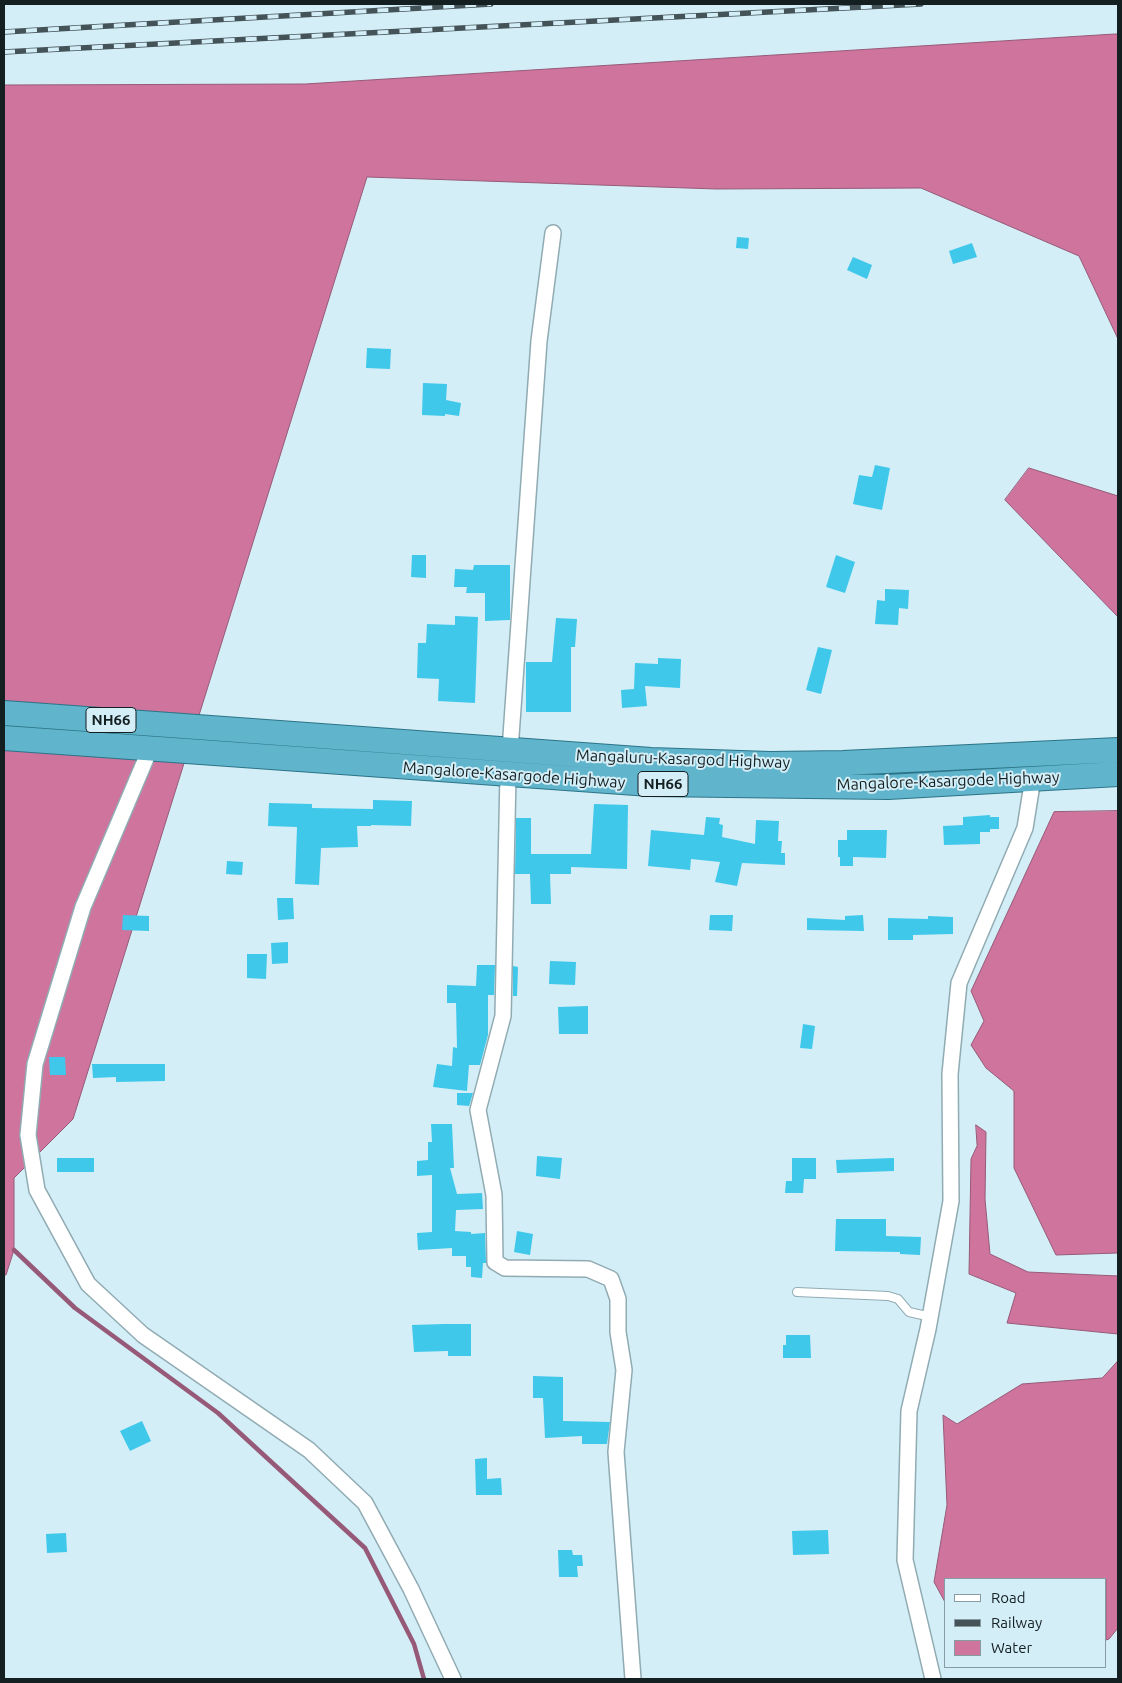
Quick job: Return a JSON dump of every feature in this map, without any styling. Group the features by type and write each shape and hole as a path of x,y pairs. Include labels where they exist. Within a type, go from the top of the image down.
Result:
{"highway":[{"name":"Mangaluru-Kasargod Highway","path":"4,713 651,760 770,764 872,762 1118,750"},
{"name":"NH66","path":"4,738 150,749"},
{"name":"Mangalore-Kasargode Highway","path":"150,749 650,784 888,787 1118,774"}],"street":[{"path":"510,750 539,341 553,233"},
{"path":"150,749 83,907 35,1064 28,1134 37,1190 88,1284 143,1335 309,1450 365,1503 411,1589 453,1679"},
{"path":"508,774 503,1016 478,1110 494,1195 495,1262 505,1268 588,1269 611,1279 616,1292 618,1299 618,1332 624,1370 616,1452 634,1679"},
{"path":"933,1679 905,1560 909,1411 931,1317 951,1201 950,1074 959,983 1025,828 1033,778"}],"lane":[{"path":"797,1292 888,1296 898,1299 909,1312 931,1317"}],"water":[{"path":"1118,34 1118,339 1079,256 921,188 716,189 367,177 73,1119 14,1178 14,1250 6,1275 4,1275 4,85 305,84"},
{"path":"1029,468 1118,496 1118,617 1005,500"},
{"path":"1118,811 1118,1253 1056,1255 1014,1168 1014,1091 986,1068 971,1045 984,1021 971,991 1054,812"},
{"path":"976,1125 986,1132 985,1199 990,1254 1028,1272 1118,1276 1118,1334 1007,1323 1016,1293 969,1274 971,1159 977,1146"},
{"path":"1118,1361 1118,1628 1107,1640 1107,1578 944,1578 944,1600 934,1582 947,1505 943,1415 957,1424 1022,1384 1102,1378"}],"building":[{"path":"737,237 749,238 748,249 736,248"},
{"path":"972,243 977,257 953,264 949,251"},
{"path":"853,257 872,265 867,279 847,270"},
{"path":"367,348 391,349 390,369 366,368"},
{"path":"423,383 447,384 446,400 461,403 459,416 445,414 445,416 422,415"},
{"path":"875,465 890,468 882,510 853,504 859,475 872,477"},
{"path":"412,555 426,555 426,578 411,577"},
{"path":"836,555 855,562 845,593 826,587"},
{"path":"474,565 510,565 510,620 485,621 485,593 466,593 467,587 454,587 455,569 473,570"},
{"path":"885,589 909,590 908,609 899,608 898,625 875,624 877,600 885,601"},
{"path":"455,616 478,617 475,703 438,701 439,679 417,678 418,643 426,643 427,624 455,625"},
{"path":"556,618 577,619 575,647 571,647 571,712 526,712 526,662 552,662"},
{"path":"818,647 832,650 821,694 806,690"},
{"path":"658,658 681,659 680,688 645,686 647,706 622,708 621,690 634,689 635,663 658,664"},
{"path":"373,800 412,801 411,826 357,826 358,847 321,848 319,885 295,884 297,827 268,826 269,803 312,804 312,808 373,809"},
{"path":"594,804 628,805 627,869 571,867 571,874 550,874 551,904 531,904 530,874 515,874 516,818 531,818 531,854 591,854"},
{"path":"990,815 990,817 999,817 999,829 990,829 990,832 980,832 980,844 944,845 943,826 963,825 963,817"},
{"path":"706,817 720,818 719,824 723,825 722,837 755,844 756,820 779,821 778,841 782,841 781,853 785,853 785,865 742,863 737,886 715,882 720,862 691,859 690,870 648,866 651,830 704,835"},
{"path":"847,830 887,830 886,858 853,857 853,866 840,866 838,840 847,840"},
{"path":"227,861 243,862 242,875 226,874"},
{"path":"277,898 293,898 294,919 278,920"},
{"path":"123,915 149,916 149,931 122,930"},
{"path":"710,915 733,915 732,931 709,930"},
{"path":"863,915 864,931 807,930 807,918 845,920 845,916"},
{"path":"928,916 953,917 953,934 913,935 913,940 888,940 888,918 928,919"},
{"path":"288,942 288,963 272,964 271,943"},
{"path":"247,954 267,954 266,979 247,978"},
{"path":"550,961 576,962 575,985 549,984"},
{"path":"477,965 495,965 494,995 488,995 488,1035 480,1065 469,1065 467,1091 433,1087 437,1064 452,1066 453,1047 457,1048 456,1003 447,1003 447,985 476,986"},
{"path":"513,966 518,967 517,996 513,996"},
{"path":"588,1006 588,1034 559,1034 558,1007"},
{"path":"803,1024 815,1026 812,1049 800,1048"},
{"path":"49,1057 65,1057 66,1075 50,1075"},
{"path":"92,1064 165,1064 165,1081 116,1082 116,1077 93,1078"},
{"path":"457,1093 473,1093 469,1106 457,1105"},
{"path":"431,1124 452,1124 454,1168 450,1168 457,1194 482,1193 483,1209 456,1210 455,1231 471,1232 471,1234 485,1233 486,1263 483,1263 482,1278 471,1277 471,1267 466,1267 466,1256 452,1256 452,1248 418,1250 417,1233 432,1232 432,1175 417,1176 417,1161 428,1160 428,1142 432,1142"},
{"path":"537,1156 562,1158 560,1179 536,1176"},
{"path":"57,1158 94,1158 94,1172 57,1172"},
{"path":"792,1158 816,1158 816,1179 804,1179 803,1193 785,1193 786,1181 792,1181"},
{"path":"894,1158 894,1171 837,1173 836,1160"},
{"path":"836,1219 886,1219 886,1236 921,1237 920,1255 900,1254 900,1252 835,1251"},
{"path":"517,1231 533,1234 530,1255 514,1252"},
{"path":"471,1324 471,1356 448,1356 448,1351 414,1352 412,1325"},
{"path":"786,1335 810,1335 811,1358 783,1358 783,1345 786,1345"},
{"path":"533,1376 563,1377 563,1421 610,1422 607,1444 582,1444 582,1436 545,1438 543,1398 533,1398"},
{"path":"142,1421 151,1441 130,1451 120,1431"},
{"path":"487,1458 487,1479 501,1478 502,1495 476,1495 475,1459"},
{"path":"828,1530 829,1554 793,1555 792,1531"},
{"path":"66,1533 67,1552 47,1553 46,1534"},
{"path":"558,1550 572,1550 573,1555 582,1555 583,1566 577,1566 578,1577 559,1577"}],"waterway":[{"path":"14,1250 75,1308 218,1413 365,1548 414,1644 424,1679"}],"railway":[{"path":"4,32 491,4"},
{"path":"4,52 921,4"}]}
